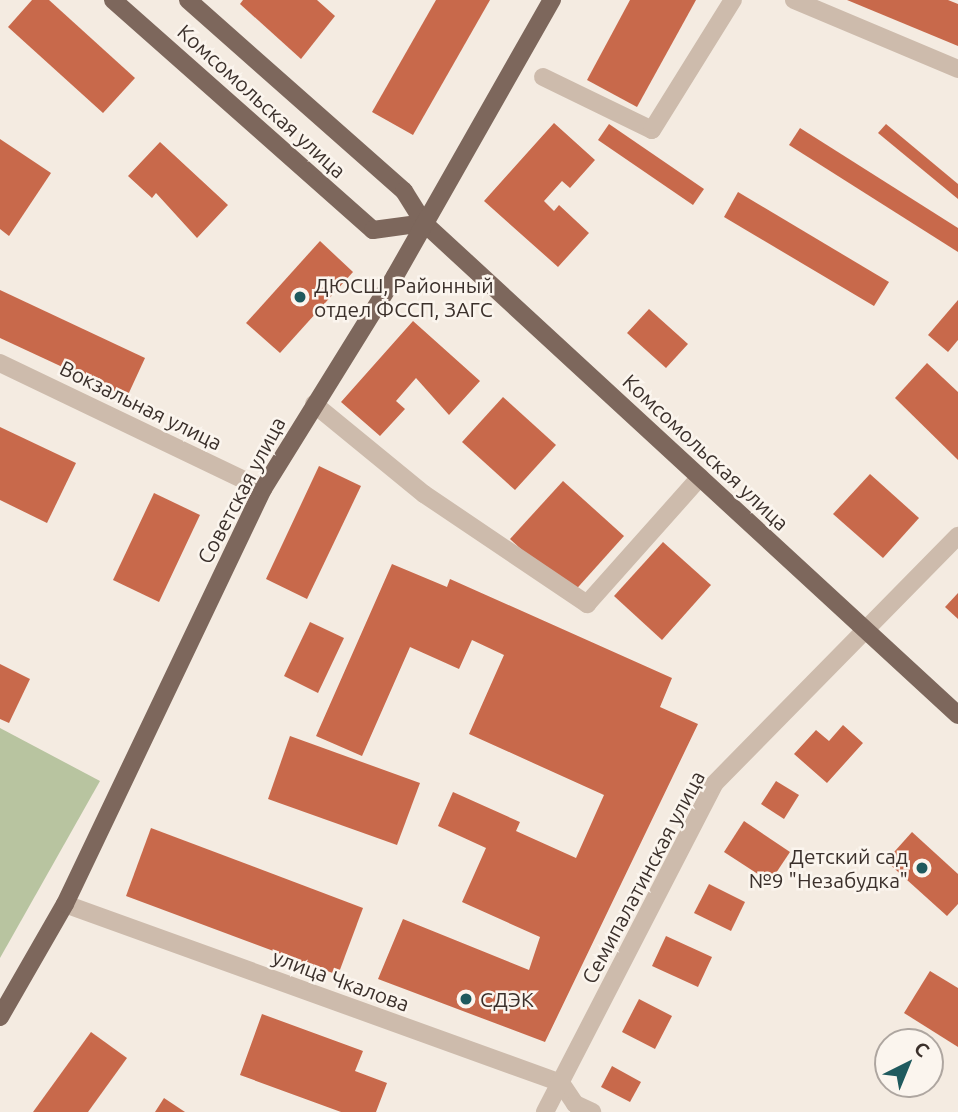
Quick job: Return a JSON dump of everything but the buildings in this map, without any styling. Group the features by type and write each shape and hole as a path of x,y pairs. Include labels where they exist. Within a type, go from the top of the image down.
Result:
{"main road":[{"name":"Комсомольская улица","path":"113,0 373,230 424,223"},
{"name":"Комсомольская улица","path":"188,0 404,191 424,223 958,715"},
{"name":"Советская улица","path":"0,1017 65,904 263,489 424,223 552,0"}],"street":[{"path":"543,77 652,130 733,0"},
{"path":"794,0 958,69"},
{"name":"Вокзальная улица","path":"0,363 263,489"},
{"path":"314,404 424,494 587,604 700,477"},
{"name":"Семипалатинская улица","path":"545,1112 714,784 958,536"},
{"name":"улица Чкалова","path":"65,904 561,1083 575,1104 592,1112"}],"green space":[{"path":"0,728 100,781 0,958"}],"place":[{"name":"ДЮСШ, Районный отдел ФССП, ЗАГС","path":"300,297"},
{"name":"Детский сад №9 \"Незабудка\"","path":"922,868"},
{"name":"СДЭК","path":"466,999"}]}
